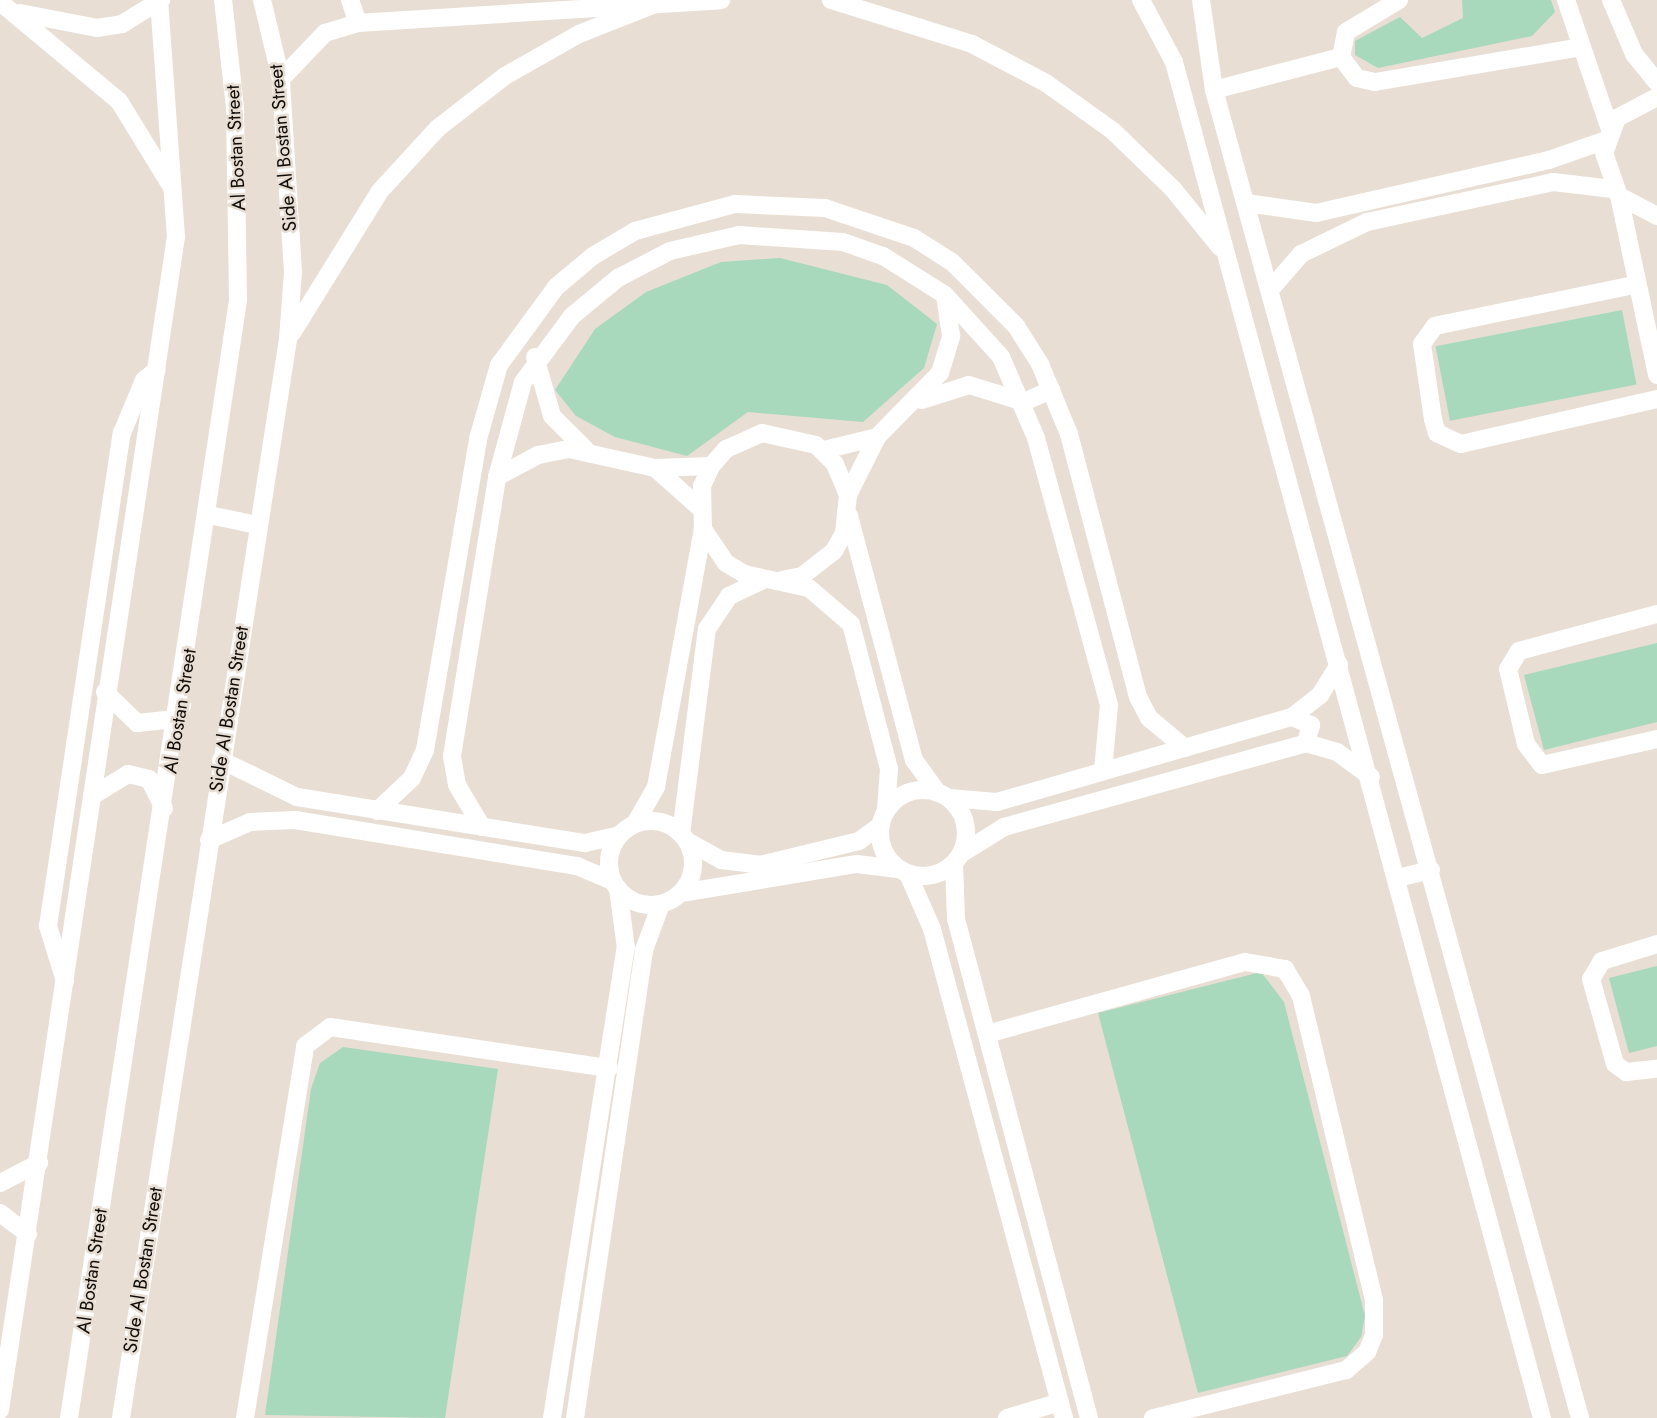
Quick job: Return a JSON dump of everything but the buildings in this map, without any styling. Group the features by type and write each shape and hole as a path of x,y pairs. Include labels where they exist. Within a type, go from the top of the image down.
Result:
{"street":[{"name":"Al Bostan Street","path":"69,1418 182,706 209,515 241,241 223,0"},
{"name":"Side Al Bostan Street","path":"121,1418 257,525 288,339 293,272 281,79 262,0"},
{"path":"350,0 358,23"},
{"path":"281,79 325,33 358,23 719,0"},
{"path":"831,0 972,44 1046,83 1153,169 1225,254"},
{"path":"1141,0 1174,62 1225,254 1270,403 1542,1418"},
{"path":"1201,0 1205,54 1214,90 1580,1418"},
{"path":"1399,0 1346,32 1341,57 1350,73 1375,82 1582,47"},
{"path":"1566,0 1608,135 1604,165 1616,192 1634,285 1657,375"},
{"path":"1611,0 1634,54 1657,82"},
{"path":"0,1405 4,1362 39,1163 105,692 157,370 177,199 160,1 122,24 97,28 2,6"},
{"path":"288,339 380,191 438,128 505,76 557,46 659,3"},
{"path":"2,6 119,101 152,147 177,199"},
{"path":"1174,62 1205,54"},
{"path":"1214,90 1341,57"},
{"path":"1246,203 1293,214 1341,208 1549,160 1608,135 1626,110 1657,97"},
{"path":"1269,290 1301,254 1346,231 1468,197 1553,182 1616,192 1657,216"},
{"path":"377,811 412,778 425,750 490,388 524,324 556,287 635,231 679,215 735,204 825,208 914,237 952,262 1016,326 1051,390 1138,697 1149,718 1185,748"},
{"path":"1341,208 1346,231"},
{"path":"482,827 457,785 452,756 497,477 510,416 535,357 578,311 618,278 670,251 739,235 843,242 896,262 946,295 1001,357 1024,402 1109,705 1103,771"},
{"path":"1634,285 1435,326 1422,344 1433,419 1447,442 1461,444 1657,399"},
{"path":"556,287 578,311"},
{"path":"681,893 693,868 684,838 704,637 730,596 773,580 802,576 834,551 848,505 877,437 915,404 947,355 946,295"},
{"path":"535,357 545,403 585,449"},
{"path":"65,982 48,926 122,433 144,380 157,370"},
{"path":"915,404 969,385 1024,402 1051,390"},
{"path":"1270,403 1299,395"},
{"path":"221,760 270,789 377,811 581,842 620,835 635,824 656,787 703,529 699,508 711,467 726,449 762,433 799,436 824,450 848,505 914,760 964,818 957,859 954,905 1089,1418"},
{"path":"824,450 877,437"},
{"path":"497,477 538,454 585,449 655,468 711,467"},
{"path":"655,468 699,508"},
{"path":"209,515 257,525"},
{"path":"703,529 726,563 817,593 851,624 889,769 882,850 903,872 932,929 1062,1410 1007,1418"},
{"path":"462,541 485,545"},
{"path":"1657,614 1519,651 1508,669 1526,744 1542,765 1657,739"},
{"path":"635,824 655,821 721,860 760,865 859,841 914,791 997,802 1292,716 1320,695 1339,664"},
{"path":"105,692 137,723 173,719 182,706"},
{"path":"1109,705 1129,710 1138,697"},
{"path":"1292,716 1311,725 1306,743"},
{"path":"209,841 272,819 577,866 616,885 631,900 661,904 681,893 857,864 932,876 1004,827 1306,743 1337,752 1371,777"},
{"path":"425,750 434,762 452,756"},
{"path":"92,796 128,774 149,779 165,811"},
{"path":"270,789 263,805 272,819"},
{"path":"552,1418 609,1068 626,940 609,862 620,835"},
{"path":"577,866 581,842"},
{"path":"1398,878 1431,870"},
{"path":"575,1418 646,943 661,904"},
{"path":"626,940 646,943"},
{"path":"1657,944 1602,961 1591,979 1615,1064 1626,1072 1657,1069"},
{"path":"987,1034 1245,962 1285,969 1301,996 1374,1300 1374,1335 1346,1370 1153,1418"},
{"path":"245,1418 305,1046 330,1027 609,1068"},
{"path":"0,1183 39,1163"},
{"path":"0,1213 28,1234"},
{"path":"1040,1331 1064,1326"},
{"path":"564,1349 585,1353"}],"green space":[{"path":"1462,0 1551,0 1555,12 1532,36 1378,68 1355,55 1355,41 1400,17 1422,38 1463,18"},
{"path":"780,258 887,285 937,324 924,368 863,422 748,412 687,456 615,437 576,416 555,390 595,329 646,292 721,262"},
{"path":"1622,310 1637,385 1450,421 1435,346"},
{"path":"1657,643 1657,722 1544,750 1524,675"},
{"path":"1657,966 1657,1046 1629,1053 1609,978"},
{"path":"1261,972 1284,1002 1365,1316 1361,1337 1347,1356 1198,1393 1098,1013"},
{"path":"343,1047 498,1069 445,1418 265,1415 311,1089 320,1063"}]}
